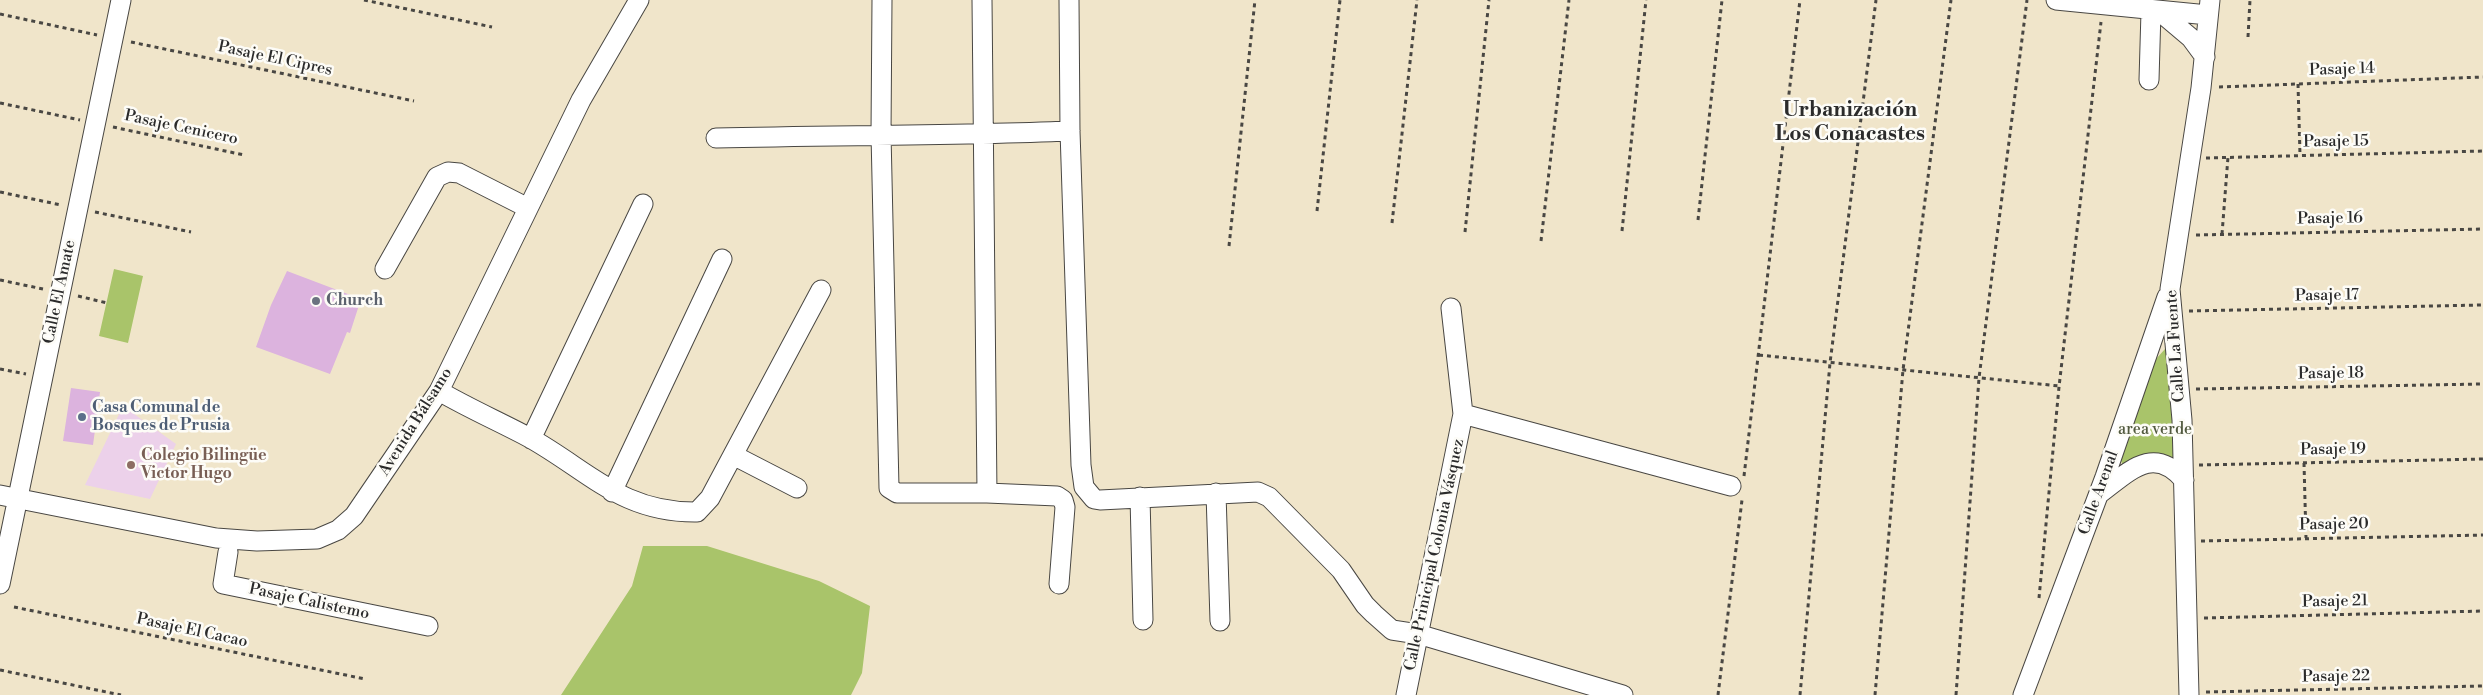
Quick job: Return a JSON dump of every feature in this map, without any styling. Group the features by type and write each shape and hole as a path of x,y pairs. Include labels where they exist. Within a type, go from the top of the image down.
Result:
{"street":[{"name":"Calle El Amate","path":"0,584 8,497 121,0"},
{"name":"Avenida Bálsamo","path":"8,497 216,538 288,542 317,539 338,530 354,516 438,391 581,100 639,0"},
{"path":"882,0 881,134 889,488 897,493 987,493 1057,496 1063,500 1065,507 1059,584"},
{"path":"982,0 987,493"},
{"path":"1069,0 1070,131 1081,465 1084,487 1094,499 1258,492 1269,497 1341,570 1365,605 1392,630 1418,634 1623,695"},
{"path":"2056,0 2128,4 2155,11 2209,8"},
{"name":"Calle La Fuente","path":"2188,694 2183,473 2179,390 2170,289 2201,88 2209,8"},
{"path":"2155,11 2191,38 2205,57"},
{"path":"2149,80 2155,11"},
{"path":"716,138 1070,131"},
{"path":"385,269 437,177 448,172 459,173 528,208"},
{"path":"531,439 643,204"},
{"path":"612,492 722,259"},
{"name":"Calle Arenal","path":"2022,695 2099,494 2170,289"},
{"path":"438,391 531,439 612,492 632,501 677,512 697,512 710,498 821,290"},
{"name":"Calle Prinicipal Colonia Vásquez","path":"1406,695 1463,414 1451,308"},
{"path":"1463,414 1739,486"},
{"path":"733,455 797,488"},
{"path":"2099,494 2119,479 2149,462 2161,462 2183,473"},
{"path":"1063,500 1084,487"},
{"path":"1216,493 1220,620"},
{"path":"1140,498 1143,620"},
{"name":"Pasaje Calistemo","path":"228,552 223,584 428,626"}],"path":[{"path":"364,0 492,27"},
{"path":"1229,246 1255,0"},
{"path":"1317,210 1340,0"},
{"path":"1392,223 1417,0"},
{"path":"1465,232 1489,0"},
{"path":"1541,241 1569,0"},
{"path":"1622,231 1646,0"},
{"path":"1698,220 1722,0"},
{"path":"1718,695 1739,486 1759,355 1800,0"},
{"path":"1800,695 1830,363 1876,0"},
{"path":"1875,695 1903,370 1951,0"},
{"path":"1956,695 1979,378 2027,0"},
{"path":"2248,37 2250,0"},
{"path":"2039,602 2059,386 2103,4"},
{"path":"0,14 99,35"},
{"name":"Pasaje El Cipres","path":"131,42 414,101"},
{"name":"Pasaje 14","path":"2201,88 2483,77"},
{"path":"2298,84 2300,155"},
{"path":"0,103 81,120"},
{"name":"Pasaje Cenicero","path":"113,127 244,155"},
{"name":"Pasaje 15","path":"2190,158 2483,151"},
{"path":"2222,234 2228,157"},
{"path":"0,192 63,205"},
{"path":"95,212 191,232"},
{"name":"Pasaje 16","path":"2178,235 2483,229"},
{"path":"0,280 45,289"},
{"path":"77,296 107,303"},
{"name":"Pasaje 17","path":"2172,311 2483,305"},
{"path":"1759,355 2059,386"},
{"path":"0,369 27,374"},
{"name":"Pasaje 18","path":"2179,390 2483,384"},
{"name":"Pasaje 19","path":"2183,473 2304,463 2483,459"},
{"path":"2304,463 2306,538"},
{"name":"Pasaje 20","path":"2186,541 2483,535"},
{"name":"Pasaje El Cacao","path":"14,607 365,679"},
{"name":"Pasaje 21","path":"2187,619 2483,611"},
{"path":"0,670 121,695"},
{"name":"Pasaje 22","path":"2188,694 2483,686"},
{"path":"2282,690 2282,695"}],"shaded area":[{"name":"Colegio Bilingüe Victor Hugo","path":"123,406 176,444 150,499 85,485"}],"green space":[{"path":"114,269 143,276 128,343 99,336"},
{"name":"area verde","path":"2168,348 2171,350 2175,459 2160,454 2148,454 2123,465 2121,461 2123,453 2156,359"},
{"path":"643,546 707,546 819,581 870,606 862,673 851,695 561,695 632,586"}],"building":[{"path":"287,271 361,299 350,333 347,332 330,374 256,347 271,305"},
{"name":"Casa Comunal de Bosques de Prusia","path":"71,388 100,392 93,445 63,441"}],"place":[{"name":"Church","path":"316,301"},
{"name":"Casa Comunal de Bosques de Prusia","path":"82,417"},
{"name":"Colegio Bilingüe Victor Hugo","path":"131,465"}],"district":[{"name":"Urbanización Los Conacastes","path":"1850,123"}]}
